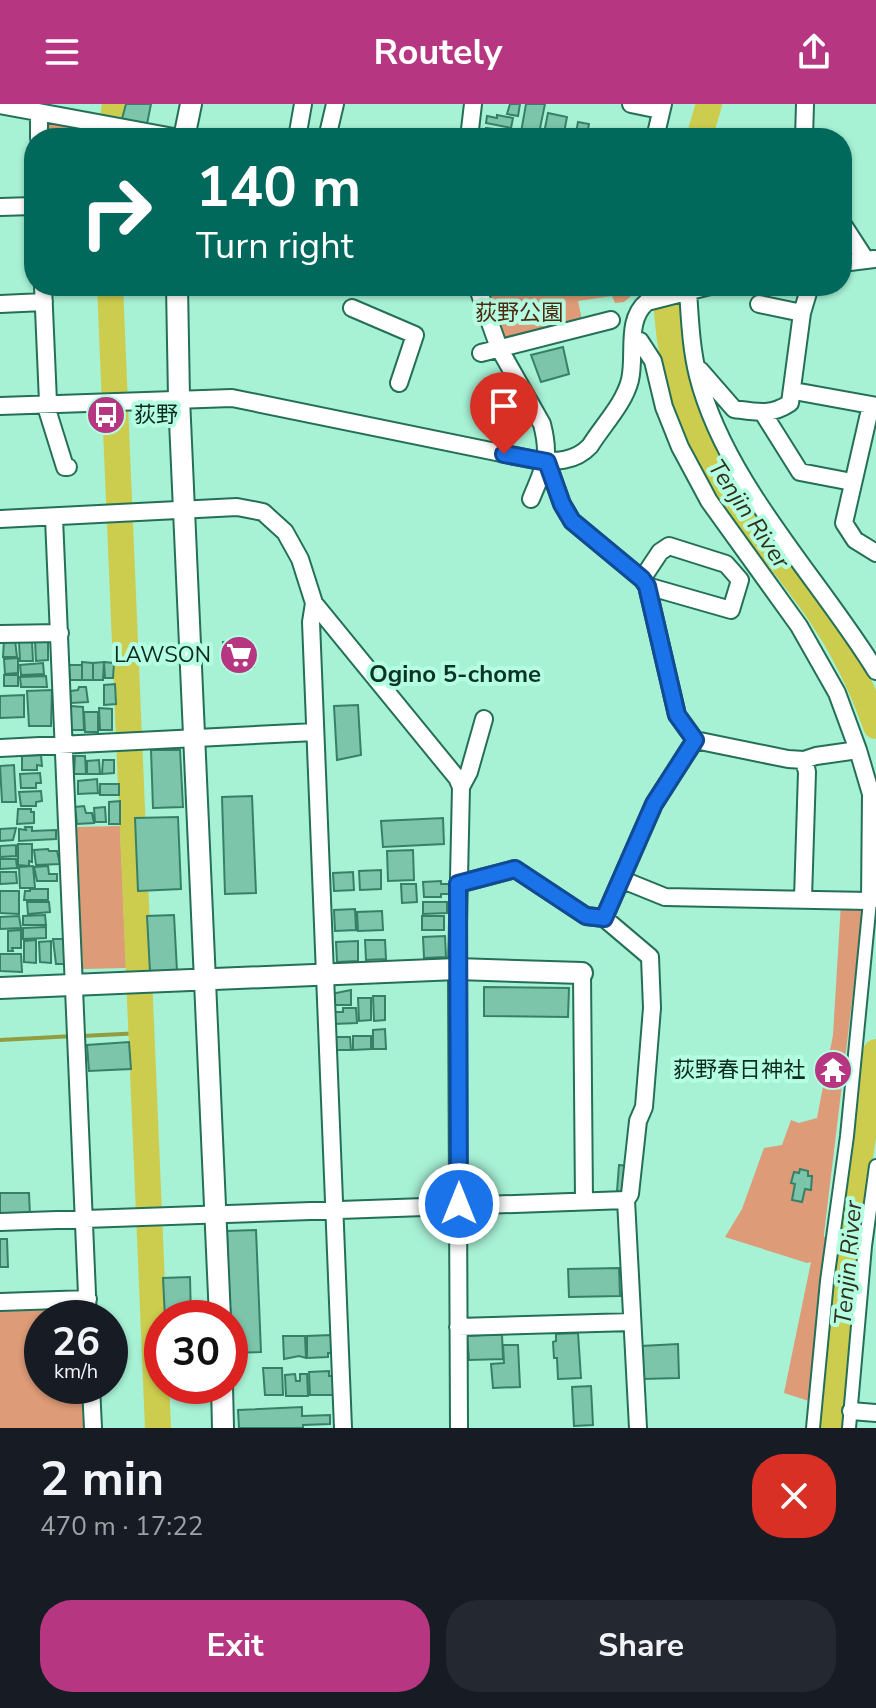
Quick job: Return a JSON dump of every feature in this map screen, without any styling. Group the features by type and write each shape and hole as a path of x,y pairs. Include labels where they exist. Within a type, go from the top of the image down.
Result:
{"street":[{"path":"184,128 191,104"},
{"path":"299,128 303,104"},
{"path":"329,128 335,104"},
{"path":"470,128 473,104"},
{"path":"631,104 661,107 657,128"},
{"path":"804,128 805,104"},
{"path":"0,105 122,128"},
{"path":"39,113 39,128"},
{"path":"0,207 24,206"},
{"path":"852,235 871,259"},
{"path":"0,304 34,296"},
{"path":"43,296 46,402 65,467 68,467"},
{"path":"177,296 179,398 219,1300"},
{"path":"481,296 499,348 542,424 548,448 547,462 531,499"},
{"path":"0,406 179,398 252,401 547,462 572,458 590,446 628,388 634,360 636,314 647,302 669,296"},
{"path":"688,296 696,365 710,414 733,461 848,625 876,671"},
{"path":"696,365 734,409 763,413 781,409 790,403 794,391 802,313 807,296"},
{"path":"759,304 802,313"},
{"path":"352,308 415,335 399,383"},
{"path":"481,353 611,320"},
{"path":"634,341 640,341 653,361 664,407 680,447 709,501 799,626 837,693 871,794 870,901 847,1136 827,1281 813,1428"},
{"path":"794,391 873,406 844,523 855,540 876,553"},
{"path":"763,413 800,472 852,482"},
{"path":"547,462 562,504 572,521 644,583 731,610 740,580 726,564 669,546 660,552 644,583 677,715 695,740 741,751 804,760 858,750"},
{"path":"0,519 237,507 263,512 285,532 300,559 314,603 445,760 461,787"},
{"path":"0,1302 88,1299 54,518"},
{"path":"314,603 311,622 343,1428"},
{"path":"0,634 60,633"},
{"path":"459,1428 457,969 461,787 469,772 484,719"},
{"path":"0,748 315,732"},
{"path":"604,918 654,804 695,740"},
{"path":"803,898 807,772 804,760"},
{"path":"458,884 515,869 586,916 604,918 650,957 652,1008 644,1107 638,1121 630,1194 626,1200 638,1428"},
{"path":"623,880 665,897 870,901"},
{"path":"0,988 457,969 582,973 584,1201"},
{"path":"875,1418 850,1420 865,1246 876,1166"},
{"path":"0,1222 626,1200"},
{"path":"458,1327 632,1322"},
{"path":"92,1404 93,1428"},
{"path":"222,1404 223,1428"}],"green space":[{"path":"50,120 90,128 45,128 45,123"},
{"name":"荻野公園","path":"485,296 612,296 578,301 583,325 503,339"},
{"name":"荻野公園","path":"612,296 631,296 624,302 615,303"},
{"path":"120,826 126,968 83,969 75,827"},
{"name":"荻野春日神社","path":"841,903 857,904 863,910 824,1234 824,1237 833,1237 815,1403 784,1393 811,1262 725,1237 742,1209 764,1148 782,1145 791,1120 799,1123 817,1118 833,1035"},
{"path":"24,1305 24,1404 87,1404 88,1428 0,1428 0,1306"}],"building":[{"path":"126,104 151,104 147,124 122,119"},
{"path":"510,104 520,104 518,116 507,114"},
{"path":"526,104 545,104 540,128 522,128"},
{"path":"548,113 567,117 565,128 545,128"},
{"path":"497,115 513,118 511,128 486,123 487,116 497,118"},
{"path":"578,122 589,124 588,128 577,128"},
{"path":"563,347 569,374 541,382 531,355"},
{"path":"4,640 15,640 17,657 3,657"},
{"path":"35,640 48,641 48,660 36,661"},
{"name":"LAWSON","path":"252,641 254,667 225,668 223,642"},
{"path":"19,642 32,642 33,661 20,661"},
{"path":"18,658 18,673 5,674 4,659"},
{"path":"82,662 93,663 93,680 82,680"},
{"path":"104,662 114,663 113,678 105,678"},
{"path":"104,662 103,680 93,680 93,663"},
{"path":"43,663 44,674 21,675 20,665"},
{"path":"69,665 82,665 82,680 70,680"},
{"path":"4,675 18,675 18,686 4,686"},
{"path":"46,676 47,687 21,687 20,677"},
{"path":"115,684 116,704 104,705 104,685"},
{"path":"86,687 88,702 71,703 70,691"},
{"path":"52,690 51,726 29,726 27,691"},
{"path":"24,695 24,717 0,718 0,696"},
{"path":"358,705 361,755 337,760 334,706"},
{"path":"71,706 83,707 84,730 71,730"},
{"path":"99,708 112,709 112,730 100,730"},
{"path":"84,712 98,712 98,732 85,732"},
{"path":"151,750 180,750 183,807 153,808"},
{"path":"41,755 42,766 37,765 37,770 22,770 22,756"},
{"path":"75,756 85,756 86,774 74,774"},
{"path":"99,760 100,774 87,774 87,761"},
{"path":"103,760 114,760 114,773 102,774"},
{"path":"14,765 16,802 2,802 0,766"},
{"path":"40,773 41,783 36,783 36,788 21,788 20,774"},
{"path":"97,779 98,793 78,794 78,781"},
{"path":"100,784 119,784 119,795 100,795"},
{"path":"41,791 42,801 36,802 36,806 21,806 19,792"},
{"path":"252,796 256,893 225,894 222,797"},
{"path":"120,801 120,824 109,824 109,802"},
{"path":"84,806 86,813 92,813 94,823 77,824 75,807"},
{"path":"105,807 106,822 95,822 94,808"},
{"path":"18,809 31,809 34,823 17,824"},
{"path":"178,817 181,889 138,891 135,818"},
{"path":"443,818 444,844 383,847 381,821"},
{"path":"25,827 32,827 32,831 56,830 56,839 19,841 19,829 26,830"},
{"path":"16,828 13,840 0,841 0,829"},
{"path":"18,844 32,844 32,862 29,861 29,866 18,865"},
{"path":"16,845 16,856 0,857 0,846"},
{"path":"34,850 57,851 60,864 36,865"},
{"path":"413,850 414,880 388,881 387,851"},
{"path":"0,859 16,859 17,868 0,869"},
{"path":"33,866 35,888 20,888 19,867"},
{"path":"48,866 49,874 57,874 57,881 37,881 34,867"},
{"path":"381,870 381,889 360,890 359,871"},
{"path":"0,872 16,872 17,883 0,884"},
{"path":"353,872 354,890 334,891 333,873"},
{"path":"441,881 441,884 449,884 449,894 424,897 423,882"},
{"path":"401,884 416,884 417,902 402,903"},
{"path":"48,889 48,900 24,900 25,891"},
{"path":"0,891 19,891 19,914 0,913"},
{"path":"27,902 49,902 50,912 28,914"},
{"path":"423,902 447,902 447,913 423,914"},
{"path":"355,909 356,930 335,931 334,910"},
{"path":"382,911 383,930 358,931 357,912"},
{"path":"45,915 46,925 23,925 23,916"},
{"path":"174,915 177,971 150,972 147,916"},
{"path":"19,916 21,928 0,929 0,917"},
{"path":"422,916 444,916 444,930 422,930"},
{"path":"46,927 46,938 23,939 23,928"},
{"path":"21,930 21,948 8,951 8,931"},
{"path":"445,936 446,957 424,958 423,937"},
{"path":"53,939 65,939 66,964 56,964"},
{"path":"36,940 36,963 24,962 24,941"},
{"path":"365,940 385,940 386,959 366,960"},
{"path":"51,941 51,963 40,962 39,942"},
{"path":"358,941 358,961 337,962 336,942"},
{"path":"0,954 21,954 22,972 0,971"},
{"path":"484,987 569,988 568,1017 484,1016"},
{"path":"351,990 351,1005 332,1005 331,994"},
{"path":"373,996 385,996 385,1020 374,1021"},
{"path":"358,998 371,998 371,1020 359,1021"},
{"path":"343,1008 356,1008 357,1023 334,1024 334,1012 343,1012"},
{"path":"385,1029 386,1049 373,1049 373,1030"},
{"path":"353,1036 371,1036 371,1049 353,1050"},
{"path":"334,1037 350,1037 351,1050 335,1050"},
{"path":"129,1042 131,1069 89,1071 87,1045"},
{"path":"619,1165 628,1166 625,1192 617,1191"},
{"path":"800,1169 812,1176 811,1190 805,1189 802,1202 792,1200 795,1184 791,1183 794,1172 799,1173"},
{"path":"0,1193 29,1193 30,1215 0,1216"},
{"path":"256,1230 261,1352 248,1352 248,1300 229,1300 227,1231"},
{"path":"0,1239 7,1239 8,1267 0,1267"},
{"path":"619,1268 620,1296 569,1297 568,1269"},
{"path":"190,1277 191,1300 164,1300 163,1278"},
{"path":"578,1333 581,1378 558,1379 553,1342 556,1341 556,1334"},
{"path":"502,1334 503,1359 469,1360 467,1336"},
{"path":"331,1335 332,1353 328,1353 328,1357 307,1358 307,1336"},
{"path":"283,1336 305,1336 306,1358 284,1359"},
{"path":"678,1344 679,1378 642,1379 641,1346"},
{"path":"503,1345 518,1345 520,1387 493,1388 491,1364 504,1363"},
{"path":"263,1368 282,1368 283,1395 265,1395"},
{"path":"329,1371 329,1376 333,1376 334,1395 310,1395 309,1372"},
{"path":"295,1374 296,1381 300,1381 300,1374 307,1374 308,1396 286,1396 285,1375"},
{"path":"591,1386 593,1425 574,1426 572,1387"},
{"path":"302,1407 302,1416 330,1415 330,1424 303,1425 303,1428 239,1428 238,1410"}],"waterway":[{"path":"111,128 115,104"},
{"name":"Tenjin River","path":"702,128 709,104"},
{"path":"110,296 158,1428"},
{"name":"Tenjin River","path":"666,296 674,363 698,438 723,484 830,630 865,697 876,726"},
{"path":"82,1036 142,1033"},
{"path":"0,1040 74,1036"},
{"name":"Tenjin River","path":"832,1428 854,1196 876,1052"}],"place":[{"name":"荻野","path":"106,415"},
{"name":"LAWSON","path":"239,655"},
{"name":"荻野春日神社","path":"833,1070"}],"district":[{"name":"Ogino 5-chome","path":"455,674"}],"route":[{"path":"459,1204 458,884 515,869 586,916 604,918 654,804 695,740 677,715 647,586 572,521 562,504 547,462 504,454"}]}
